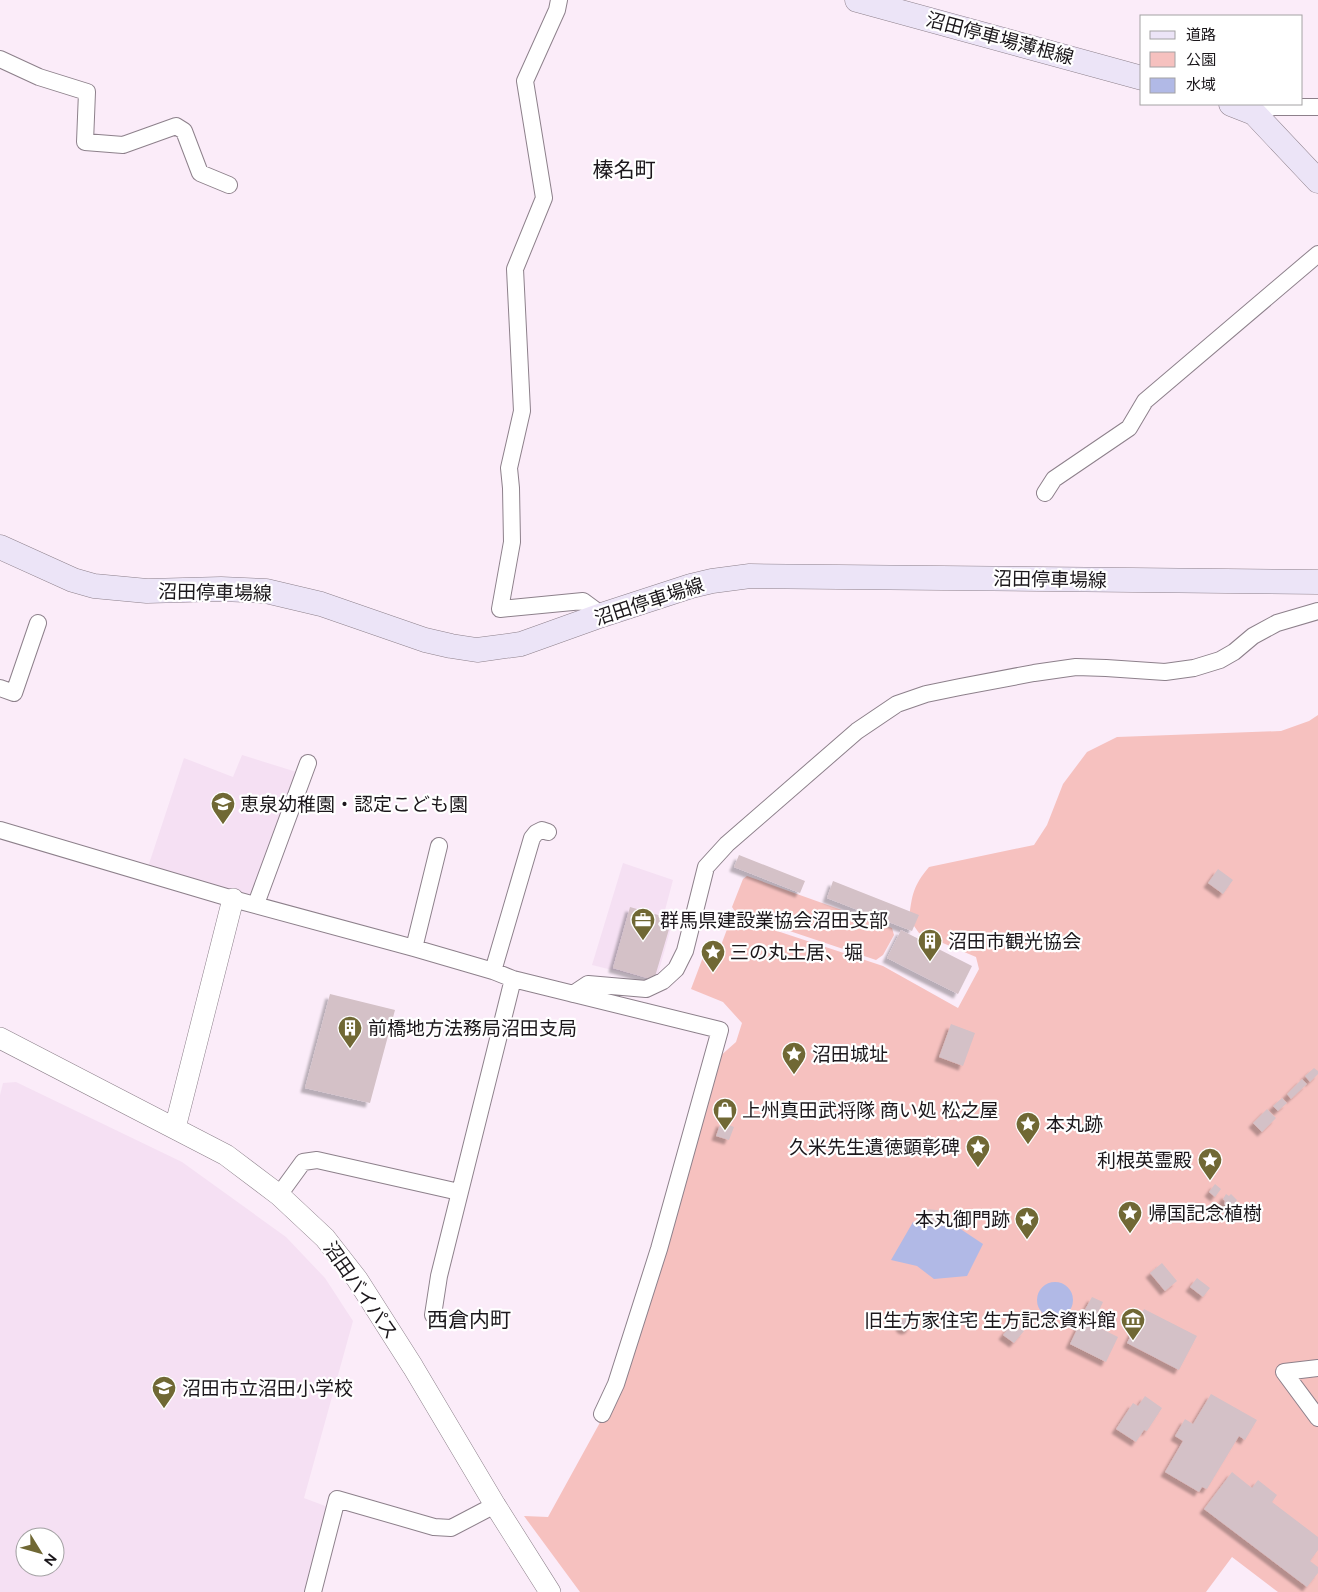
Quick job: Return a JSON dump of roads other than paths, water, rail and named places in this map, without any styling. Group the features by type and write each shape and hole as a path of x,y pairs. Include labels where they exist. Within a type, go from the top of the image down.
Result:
{"main road":[{"name":"沼田停車場薄根線","path":"857,0 1140,77"},
{"path":"1234,105 1254,113 1318,181"},
{"name":"沼田停車場線","path":"0,548 74,580 94,586 147,591 266,591 322,604 425,640 477,650 521,644 602,615 712,580 750,576 1318,582"}],"street":[{"path":"559,0 557,10 525,81 544,198 515,269 522,411 509,468 512,542 500,609 583,601 602,615"},
{"path":"0,59 39,77 87,92 85,142 123,146 176,126 184,131 200,174 229,185"},
{"path":"1254,113 1273,107 1318,107"},
{"path":"1045,493 1054,478 1129,428 1144,401 1318,254"},
{"path":"573,994 588,984 646,989 663,981 676,969 685,951 706,867 727,844 857,731 897,704 926,694 1034,673 1076,667 1165,672 1194,668 1220,660 1234,652 1253,636 1277,623 1318,611"},
{"path":"0,688 14,693 38,623"},
{"path":"256,904 308,763"},
{"path":"0,830 232,899 493,970 513,979 720,1030 656,1259 618,1376 602,1414"},
{"path":"493,970 532,838 542,830 548,832"},
{"path":"414,948 439,846"},
{"path":"175,1128 232,899"},
{"path":"433,1315 438,1276 513,979"},
{"name":"沼田バイパス","path":"0,1038 226,1155 279,1195 324,1238 357,1279 550,1592"},
{"path":"279,1195 303,1162 317,1160 459,1192"},
{"path":"1318,1368 1284,1372 1318,1418"},
{"path":"314,1592 337,1499 434,1527 451,1528 495,1505"}],"water":[{"path":"913,1222 959,1228 983,1244 967,1276 934,1279 917,1266 891,1260"},
{"path":"1055,1282 1068,1287 1073,1300 1068,1313 1055,1318 1042,1313 1037,1300 1042,1287"}],"place":[{"name":"恵泉幼稚園・認定こども園","path":"223,825"},
{"name":"群馬県建設業協会沼田支部","path":"643,941"},
{"name":"沼田市観光協会","path":"930,962"},
{"name":"三の丸土居、堀","path":"713,973"},
{"name":"前橋地方法務局沼田支局","path":"350,1049"},
{"name":"沼田城址","path":"794,1075"},
{"name":"上州真田武将隊 商い処 松之屋","path":"725,1131"},
{"name":"本丸跡","path":"1028,1145"},
{"name":"久米先生遺徳顕彰碑","path":"978,1168"},
{"name":"利根英霊殿","path":"1210,1181"},
{"name":"帰国記念植樹","path":"1130,1234"},
{"name":"本丸御門跡","path":"1027,1240"},
{"name":"旧生方家住宅 生方記念資料館","path":"1133,1341"},
{"name":"沼田市立沼田小学校","path":"164,1409"}],"district":[{"name":"榛名町","path":"624,170"},
{"name":"西倉内町","path":"469,1320"}]}
